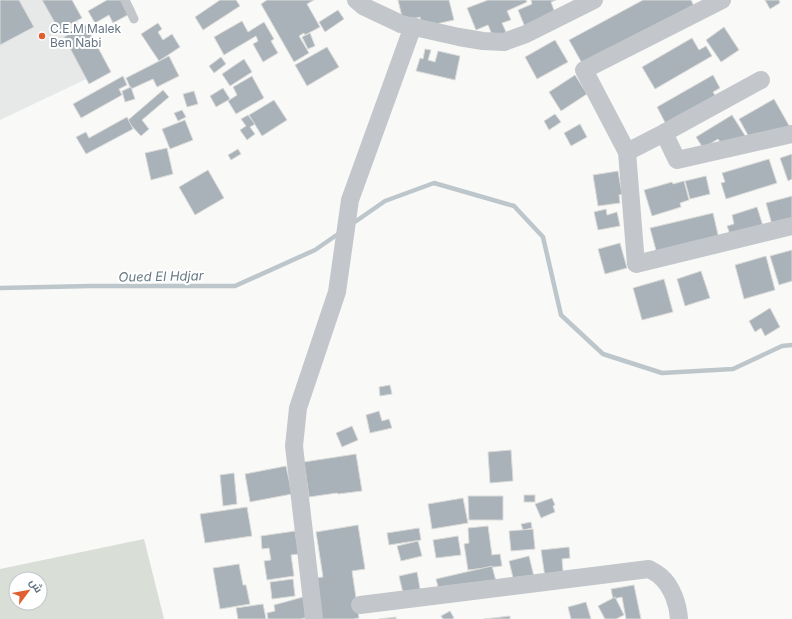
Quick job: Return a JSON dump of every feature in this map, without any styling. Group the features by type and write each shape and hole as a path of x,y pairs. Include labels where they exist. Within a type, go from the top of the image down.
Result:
{"street":[{"path":"356,0 363,6 401,24 458,37 504,42 526,34 594,0"},
{"path":"722,0 584,70 627,152 636,264 792,226"},
{"path":"314,619 294,446 298,408 337,292 350,200 413,26"},
{"path":"627,152 761,80"},
{"path":"664,133 677,160 792,134"},
{"path":"360,605 649,569 660,576 671,589 678,608 679,619"}],"lane":[{"path":"125,0 134,19"}],"shaded area":[{"name":"C.E.M Malek Ben Nabi","path":"0,0 68,0 101,72 0,120"},
{"path":"144,539 164,619 0,619 0,569"}],"building":[{"path":"0,0 19,0 34,27 0,45"},
{"path":"42,0 72,0 82,18 59,30"},
{"path":"107,0 129,0 135,11 113,23 109,15 95,23 88,11"},
{"path":"220,0 236,0 240,6 203,30 195,17"},
{"path":"267,0 314,0 307,4 320,27 305,35 304,33 299,36 309,53 294,62 261,4"},
{"path":"398,0 449,0 454,20 422,27 420,17 403,21"},
{"path":"488,0 526,0 527,2 507,11 511,20 502,23 509,39 496,44 488,25 476,30 467,8"},
{"path":"531,0 556,0 551,2 555,13 527,32 518,10 532,4"},
{"path":"643,0 691,0 694,6 583,65 569,40"},
{"path":"765,0 779,0 780,3 770,9"},
{"path":"338,10 344,19 325,32 319,22"},
{"path":"242,21 248,32 264,22 274,39 271,41 278,53 263,62 253,44 258,41 256,36 224,55 214,37"},
{"path":"158,23 162,29 158,32 163,40 172,34 180,47 159,61 141,34"},
{"path":"86,25 111,72 89,84 64,37"},
{"path":"724,27 739,50 721,62 706,40"},
{"path":"310,33 315,46 308,49 302,37"},
{"path":"692,38 699,50 706,46 712,56 655,89 642,67"},
{"path":"555,40 568,62 537,79 525,57"},
{"path":"327,47 339,67 307,86 295,65"},
{"path":"425,49 431,50 428,60 435,62 438,51 460,56 455,80 416,71 420,58 423,59"},
{"path":"169,56 179,76 157,87 153,79 131,89 126,78"},
{"path":"221,57 226,64 214,73 209,66"},
{"path":"244,59 252,72 230,86 222,74"},
{"path":"575,75 587,94 561,111 549,92"},
{"path":"713,75 720,88 713,92 718,100 668,128 657,107"},
{"path":"123,76 127,85 119,89 122,95 81,118 73,104"},
{"path":"252,76 264,98 236,114 228,101 237,95 233,87"},
{"path":"131,87 135,99 125,102 122,91"},
{"path":"223,88 230,99 216,107 210,96"},
{"path":"163,90 169,97 142,120 149,129 141,136 127,121"},
{"path":"194,91 198,104 187,107 183,94"},
{"path":"774,99 791,129 764,144 757,133 749,137 739,119"},
{"path":"274,100 287,120 262,136 249,115"},
{"path":"182,110 186,117 178,121 174,113"},
{"path":"555,114 561,122 549,130 544,121"},
{"path":"248,115 255,124 250,127 255,134 247,140 240,130 246,126 241,119"},
{"path":"732,115 746,137 725,149 718,139 703,148 696,137"},
{"path":"127,117 133,129 86,154 76,137 86,132 89,138"},
{"path":"185,120 193,140 170,149 162,129"},
{"path":"580,124 587,137 571,146 564,133"},
{"path":"167,148 173,174 151,180 145,153"},
{"path":"238,149 241,154 231,160 228,155"},
{"path":"792,154 792,179 788,181 780,158"},
{"path":"769,159 777,183 726,199 721,183 725,182 722,173"},
{"path":"208,170 224,198 195,215 179,187"},
{"path":"618,171 622,194 619,195 620,203 598,206 593,175"},
{"path":"706,176 710,194 690,199 685,181"},
{"path":"684,181 689,200 680,203 681,207 652,216 644,190 672,182 673,184"},
{"path":"792,196 792,223 773,228 766,203"},
{"path":"757,207 763,226 731,237 727,226 734,224 732,215"},
{"path":"606,209 607,215 617,212 620,226 598,230 594,212"},
{"path":"713,213 719,239 657,254 650,228"},
{"path":"620,243 627,268 605,274 598,249"},
{"path":"792,250 792,281 779,285 770,256"},
{"path":"766,256 775,290 744,299 735,265"},
{"path":"701,271 710,298 685,306 677,279"},
{"path":"664,279 673,312 642,320 633,288"},
{"path":"770,308 780,327 765,336 761,328 755,332 749,321"},
{"path":"390,385 392,394 380,396 379,387"},
{"path":"379,411 382,421 389,419 392,428 370,433 366,415"},
{"path":"352,426 358,440 342,447 336,433"},
{"path":"511,450 513,481 490,483 488,452"},
{"path":"356,454 362,491 309,497 304,462"},
{"path":"286,466 292,494 250,502 245,474"},
{"path":"234,473 237,504 223,506 220,475"},
{"path":"524,495 535,495 535,502 524,502"},
{"path":"468,496 503,496 503,520 469,520"},
{"path":"463,498 468,523 432,529 428,504"},
{"path":"552,498 555,505 553,506 555,512 541,518 535,504"},
{"path":"247,507 252,536 205,543 200,514"},
{"path":"531,522 532,528 523,530 521,524"},
{"path":"358,525 365,569 352,571 359,618 321,619 314,578 323,577 316,532"},
{"path":"488,526 492,555 500,554 502,566 468,570 464,544 469,543 468,528"},
{"path":"419,528 421,540 389,545 387,533"},
{"path":"533,529 535,549 511,551 509,531"},
{"path":"295,531 299,554 291,555 294,576 267,580 264,561 271,560 269,548 262,549 261,536"},
{"path":"458,536 461,555 436,558 433,540"},
{"path":"418,541 422,556 401,561 397,546"},
{"path":"569,547 570,558 562,559 563,571 546,584 541,550"},
{"path":"529,556 535,581 515,586 509,561"},
{"path":"239,564 243,585 246,585 250,604 220,609 213,568"},
{"path":"492,566 497,585 441,598 436,579"},
{"path":"417,572 421,594 404,597 399,576"},
{"path":"293,579 295,596 272,599 270,582"},
{"path":"634,585 641,619 626,619 622,597 613,599 611,589"},
{"path":"303,597 308,617 301,619 268,619 267,613 275,611 274,605"},
{"path":"615,597 624,615 616,619 605,619 598,606"},
{"path":"586,602 591,619 571,619 568,607"},
{"path":"263,604 266,619 238,619 236,608"},
{"path":"450,611 454,618 443,619 441,616"},
{"path":"510,616 510,619 484,619"},
{"path":"396,617 396,619 379,619"}],"waterway":[{"path":"352,224 385,201 434,183 514,206 543,237 561,315 603,354 662,373 733,369 782,346 792,345"},
{"name":"Oued El Hdjar","path":"0,288 91,286 235,286 315,250 341,232"}],"place":[{"name":"C.E.M Malek Ben Nabi","path":"42,36"}]}
